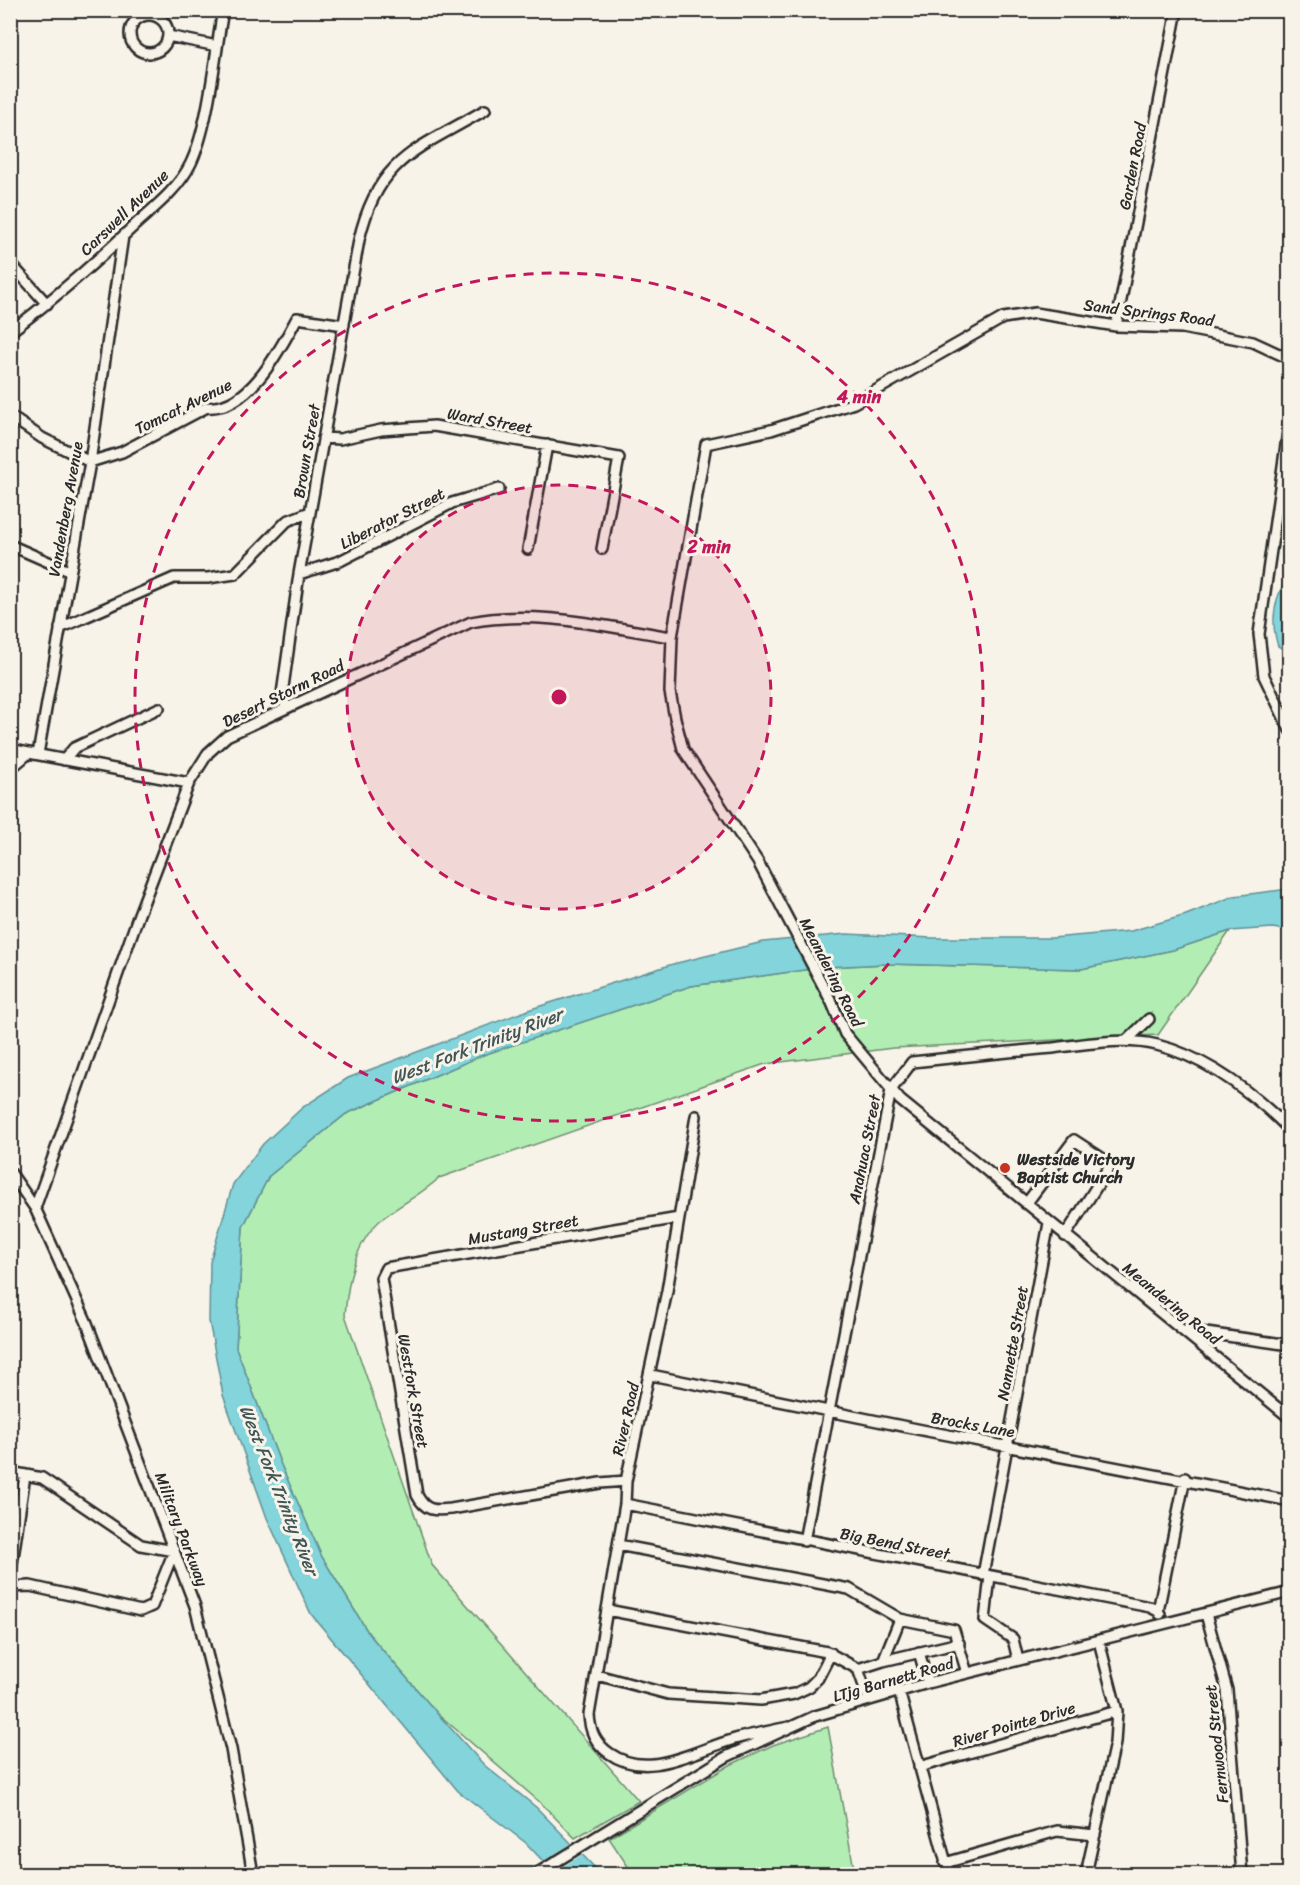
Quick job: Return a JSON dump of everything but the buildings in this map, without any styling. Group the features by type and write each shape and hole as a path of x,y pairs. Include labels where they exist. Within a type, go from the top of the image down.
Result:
{"street":[{"name":"Carswell Avenue","path":"10,332 47,304 169,194 191,164 202,129 223,10"},
{"name":"Garden Road","path":"1116,326 1178,10"},
{"path":"147,14 164,21 168,36 160,50 148,53 137,49 130,32 135,20 147,14"},
{"path":"168,36 217,46"},
{"name":"Brown Street","path":"286,707 282,694 299,574 359,240 369,202 396,164 485,110"},
{"name":"Vandenberg Avenue","path":"33,754 60,628 90,462 123,236"},
{"path":"10,263 47,304"},
{"name":"Sand Springs Road","path":"706,444 771,430 854,403 1003,318 1016,314 1055,315 1116,326 1182,328 1252,342 1290,359"},
{"name":"Tomcat Avenue","path":"90,462 122,452 207,406 219,408 240,396 271,364 297,318 344,325"},
{"path":"10,416 42,438 90,462"},
{"path":"1290,417 1259,634 1264,676 1290,730"},
{"name":"Ward Street","path":"323,438 340,439 381,430 434,426 547,445 528,549"},
{"name":"Meandering Road","path":"706,444 672,637 670,692 683,749 758,862 832,1003 845,1034 891,1090 1049,1223 1290,1418"},
{"path":"547,445 619,458 602,549"},
{"name":"Liberator Street","path":"299,574 340,561 452,503 499,489"},
{"path":"60,628 174,578 208,578 235,574 287,521 310,512"},
{"path":"10,546 69,571"},
{"name":"Desert Storm Road","path":"35,1208 135,925 189,783 208,753 226,736 451,629 495,617 548,618 672,637"},
{"path":"64,760 74,748 159,708"},
{"path":"10,749 189,783"},
{"path":"10,768 33,754"},
{"path":"1126,1041 1149,1019"},
{"name":"Anahuac Street","path":"804,1541 891,1090 912,1062 1126,1041 1157,1045 1185,1054 1235,1082 1290,1130"},
{"name":"River Road","path":"696,1116 651,1375 626,1481 625,1504 589,1714 590,1730 604,1750 617,1759 642,1767 675,1759 735,1739 789,1727"},
{"path":"1026,1204 1074,1140 1111,1164 1065,1236"},
{"name":"Military Parkway","path":"10,1172 35,1208 87,1323 195,1606 231,1749 253,1875"},
{"name":"Mustang Street","path":"381,1281 386,1268 679,1218"},
{"name":"Nannette Street","path":"1018,1660 1013,1639 985,1620 986,1576 1049,1223"},
{"name":"Westfork Street","path":"381,1281 417,1495 422,1506 440,1510 451,1509 600,1483 626,1481"},
{"path":"1182,1330 1290,1345"},
{"name":"Brocks Lane","path":"651,1375 829,1412 1185,1478 1290,1501"},
{"path":"10,1472 42,1478 141,1545 174,1551 152,1606 141,1611 30,1586 10,1587"},
{"path":"10,1578 25,1474"},
{"path":"1166,1622 1158,1611 1185,1478"},
{"name":"Big Bend Street","path":"625,1504 804,1541 1150,1607 1158,1611"},
{"path":"618,1545 849,1589 900,1619 954,1630 967,1673"},
{"name":"LTjg Barnett Road","path":"536,1875 726,1757 789,1727 928,1683 1290,1592"},
{"path":"607,1610 831,1653 858,1669 869,1700"},
{"name":"Fernwood Street","path":"1206,1614 1227,1690 1242,1875"},
{"path":"883,1661 900,1619"},
{"path":"1086,1875 1115,1743 1117,1711 1099,1641"},
{"path":"858,1669 958,1643"},
{"path":"919,1652 928,1683"},
{"path":"597,1675 668,1694 761,1700 794,1694 809,1687 818,1678 831,1653"},
{"path":"899,1691 949,1875"},
{"name":"River Pointe Drive","path":"919,1767 1117,1711"},
{"path":"945,1863 1058,1831 1095,1835"}],"green space":[{"path":"1230,931 1158,1035 893,1048 765,1064 439,1178 373,1227 359,1250 355,1262 348,1288 345,1315 432,1565 639,1801 575,1838 543,1805 437,1713 369,1634 322,1557 281,1465 236,1348 243,1227 269,1176 346,1114 483,1055 691,986 825,967 886,964 1081,969 1173,950"},
{"path":"828,1727 855,1874 633,1874 609,1838 730,1765 773,1745"}],"water":[{"path":"1289,575 1289,653 1278,646 1274,619 1280,592"},
{"name":"West Fork Trinity River","path":"1289,889 1289,931 1273,928 1230,931 1173,950 1081,969 886,964 825,967 691,986 483,1055 346,1114 269,1176 243,1227 236,1348 281,1465 322,1557 369,1634 484,1765 537,1808 601,1874 555,1874 526,1843 458,1791 311,1614 267,1518 223,1395 209,1321 210,1262 233,1184 263,1144 303,1107 348,1078 531,1009 673,964 763,942 846,934 933,938 1052,938 1131,931 1186,915 1234,896"}],"pier":[{"path":"574,1842 585,1853 551,1874 540,1863"}],"place":[{"name":"Westside Victory Baptist Church","path":"1005,1168"}]}
